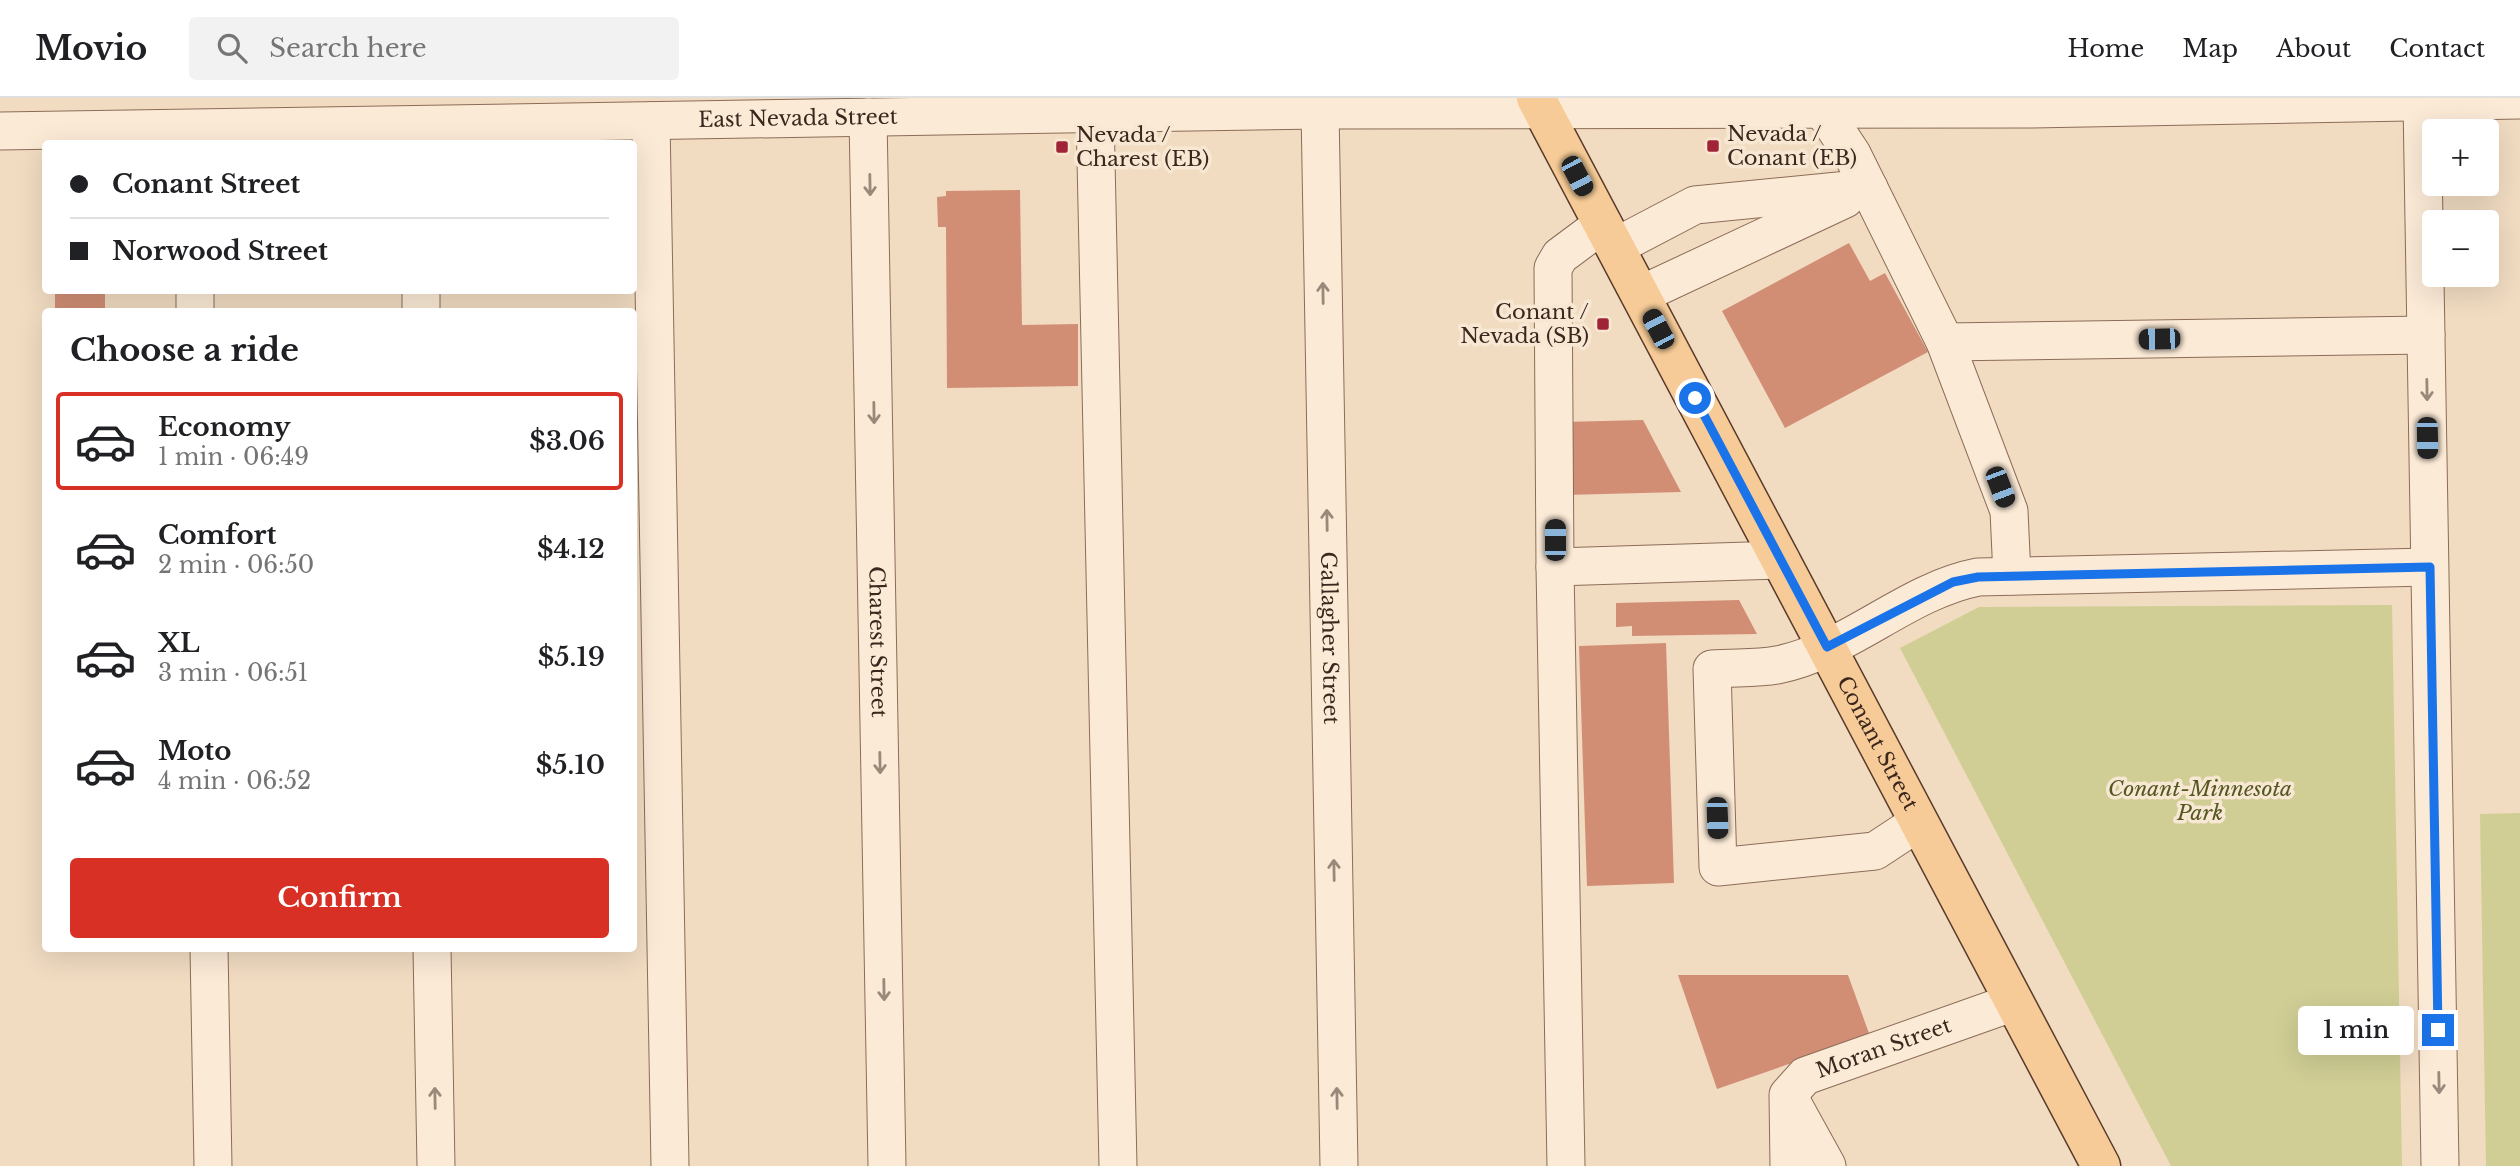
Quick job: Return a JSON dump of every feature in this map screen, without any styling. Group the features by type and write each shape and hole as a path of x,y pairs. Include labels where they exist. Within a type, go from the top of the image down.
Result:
{"main road":[{"name":"Conant Street","path":"1539,104 2101,1166"}],"street":[{"name":"East Nevada Street","path":"0,131 143,114 191,136 418,134 610,110 650,121 1246,105 1320,110 1390,104 2029,104 2520,100"},
{"path":"2422,102 2440,1166"},
{"path":"1818,104 1852,154 1945,342 2009,511 2012,576"},
{"path":"1112,108 1118,1166"},
{"name":"Gallagher Street","path":"1320,110 1339,1166"},
{"name":"Charest Street","path":"868,117 887,1166"},
{"path":"650,121 670,1166"},
{"path":"1566,1166 1555,568 1553,268 1560,256 1695,205 1869,188"},
{"path":"1640,295 1869,188"},
{"path":"1945,342 2426,335"},
{"path":"1555,568 1781,560"},
{"path":"1919,822 1875,851 1718,867 1712,669 1777,665 1827,647 1953,582 1978,577 2430,567"},
{"path":"209,952 213,1166"},
{"path":"432,952 436,1166"},
{"name":"Moran Street","path":"1788,1096 1805,1076 2014,1002"},
{"path":"1788,1096 1789,1166"},
{"path":"1788,1096 1827,1166"}],"green space":[{"name":"Conant-Minnesota Park","path":"2392,605 2402,1166 2171,1166 1900,648 1979,607"},
{"path":"2520,813 2520,1166 2486,1166 2480,814"}],"building":[{"path":"1020,190 1022,325 1078,324 1078,386 947,388 946,227 938,227 937,197 946,196 946,191"},
{"path":"1849,243 1870,281 1885,273 1928,352 1785,428 1722,311"},
{"path":"55,294 105,294 105,308 55,308"},
{"path":"1643,420 1681,492 1565,495 1563,422"},
{"path":"1739,600 1757,634 1632,636 1632,626 1616,627 1616,603"},
{"path":"1666,643 1674,883 1587,886 1579,646"},
{"path":"1678,975 1848,975 1870,1036 1717,1089"}],"place":[{"name":"Nevada / Conant (EB)","path":"1713,146"},
{"name":"Nevada / Charest (EB)","path":"1062,147"},
{"name":"Conant / Nevada (SB)","path":"1603,324"}],"route":[{"path":"1695,398 1827,647 1953,582 1978,577 2430,567 2438,1030"}]}
